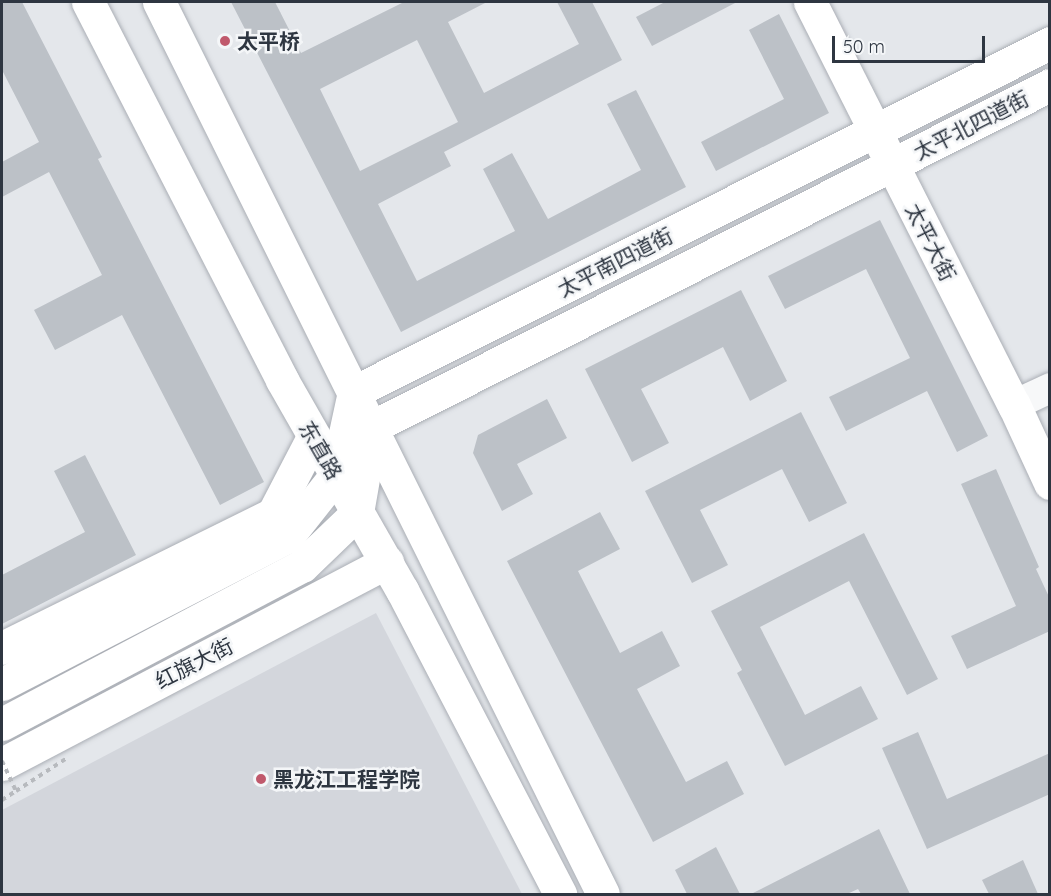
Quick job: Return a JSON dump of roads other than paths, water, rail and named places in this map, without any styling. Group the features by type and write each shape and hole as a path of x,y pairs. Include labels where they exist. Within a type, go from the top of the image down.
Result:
{"main road":[{"name":"东直路","path":"88,2 313,437 387,562 560,894"},
{"path":"159,2 372,427 435,561 603,894"},
{"name":"太平大街","path":"810,2 1014,405 1050,483"},
{"name":"太平北四道街","path":"875,131 1050,43"},
{"name":"太平北四道街","path":"892,166 1050,85"},
{"name":"太平南四道街","path":"354,392 875,131"},
{"name":"太平南四道街","path":"372,427 892,166"},
{"path":"2,684 287,537 336,475 354,392"},
{"path":"357,513 372,427"},
{"path":"2,648 273,514 313,437"},
{"name":"红旗大街","path":"2,724 302,566 357,513"},
{"name":"红旗大街","path":"6,772 387,562"}],"street":[{"path":"1014,405 1050,388"}],"place":[{"name":"太平桥","path":"225,41"},
{"name":"黑龙江工程学院","path":"261,779"}]}
